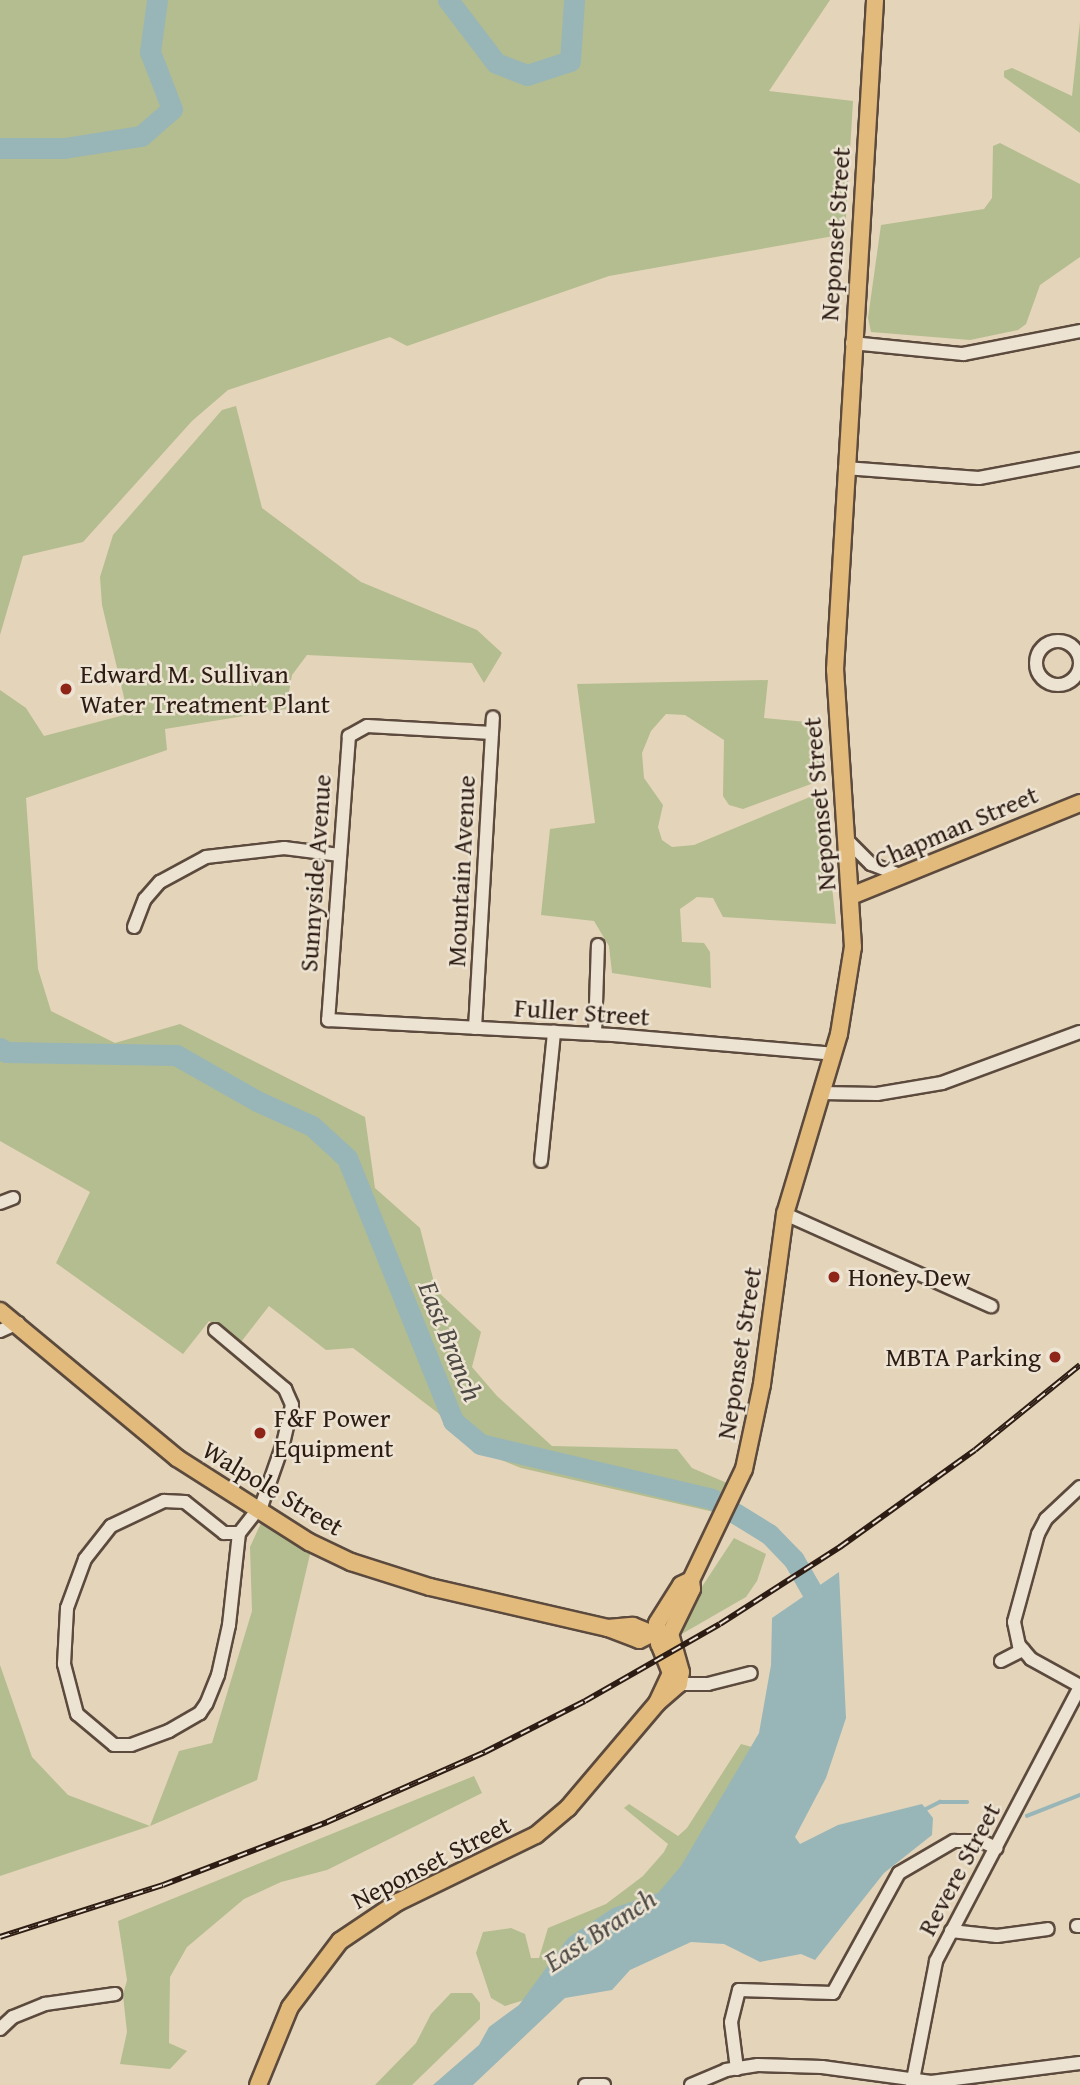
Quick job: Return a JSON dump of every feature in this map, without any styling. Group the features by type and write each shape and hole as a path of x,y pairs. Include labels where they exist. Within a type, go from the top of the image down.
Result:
{"main road":[{"name":"Neponset Street","path":"657,1703 671,1673 657,1623 681,1586 691,1580 719,1526 753,1435 762,1389 785,1214 833,1054 853,947 835,670 852,343 875,0"},
{"name":"Chapman Street","path":"851,896 1080,803"},
{"name":"Walpole Street","path":"0,1311 18,1323 177,1458 256,1512 309,1542 391,1576 608,1628 639,1640 659,1636"},
{"path":"659,1636 681,1672 680,1684"},
{"name":"Neponset Street","path":"258,2085 290,2007 340,1941 398,1902 536,1835 568,1808 657,1703 680,1684"}],"street":[{"path":"852,343 963,354 1080,331"},
{"path":"845,468 979,478 1080,459"},
{"name":"Mountain Avenue","path":"475,1028 493,718"},
{"name":"Sunnyside Avenue","path":"328,1020 347,741 353,731 367,726 492,733"},
{"path":"845,838 871,864 903,876"},
{"path":"134,927 145,899 160,882 206,857 284,848 340,855"},
{"path":"595,1034 598,945"},
{"name":"Fuller Street","path":"328,1020 595,1034 833,1054"},
{"path":"541,1161 554,1032"},
{"path":"822,1093 877,1094 942,1083 1080,1032"},
{"path":"0,1203 13,1198"},
{"path":"785,1214 991,1306"},
{"path":"0,1331 18,1323"},
{"path":"215,1331 272,1373 292,1405 283,1444 256,1512 239,1533 229,1625 218,1675 206,1704 194,1717 169,1731 131,1745 114,1745 77,1714 64,1664 67,1608 85,1559 110,1526 164,1502 185,1502 224,1533 239,1533"},
{"path":"1080,1487 1046,1519 1038,1534 1014,1622 1023,1650 1039,1666 1080,1686"},
{"path":"1001,1661 1023,1650"},
{"path":"680,1684 708,1684 751,1673"},
{"name":"Revere Street","path":"912,2083 932,1974 951,1931 1080,1686"},
{"path":"737,2068 731,2022 739,1990 833,1993 899,1874 954,1841 981,1841 996,1848"},
{"path":"951,1931 997,1936 1048,1929"},
{"path":"0,2029 13,2017 45,2004 116,1994"},
{"path":"691,2085 737,2068 822,2067 912,2083 1080,2063"},
{"path":"585,2085 604,2085"}],"green space":[{"path":"0,0 830,0 769,91 853,101 845,234 609,276 407,346 390,337 228,390 192,421 83,542 23,556 0,635"},
{"path":"1080,22 1080,133 1004,77 1004,71 1012,68 1072,96"},
{"path":"1000,143 1080,184 1080,257 1040,285 1026,324 1018,330 970,340 871,332 868,318 881,225 984,209 992,198 993,146"},
{"path":"236,406 262,508 361,582 477,630 502,653 484,683 472,663 307,655 292,675 286,709 165,729 167,750 26,798 38,969 51,1011 115,1043 180,1024 365,1117 375,1188 420,1228 436,1290 481,1332 472,1367 497,1396 552,1446 677,1449 692,1468 727,1483 714,1512 521,1468 474,1449 438,1413 353,1348 326,1350 269,1306 241,1342 209,1321 183,1354 56,1263 90,1192 0,1141 0,690 26,708 44,736 128,714 102,605 100,577 113,535 222,410"},
{"path":"768,680 764,718 817,723 822,780 743,809 729,805 723,796 724,740 685,715 666,714 651,731 642,753 644,778 663,805 658,827 662,840 672,847 694,845 822,792 836,924 723,917 713,898 697,897 680,909 682,942 704,943 710,952 711,988 612,973 609,946 594,921 541,915 550,829 595,823 577,684"},
{"path":"261,1523 311,1550 257,1780 150,1826 179,1751 212,1743 252,1611 250,1547"},
{"path":"734,1538 766,1554 757,1581 746,1597 680,1635 684,1614"},
{"path":"0,1665 32,1757 68,1795 150,1826 0,1876"},
{"path":"741,1744 759,1749 694,1875 534,1997 505,2006 491,1998 476,1953 483,1932 511,1928 525,1934 531,1958 539,1958 548,1928 606,1904 643,1876 664,1852 668,1844 624,1808 629,1804 678,1836 687,1828"},
{"path":"474,1776 482,1793 327,1870 281,1882 244,1899 187,1947 170,1977 169,2043 187,2051 170,2069 120,2064 127,2032 123,1995 127,1980 118,1921"},
{"path":"451,1993 472,1993 480,2003 480,2019 412,2085 375,2085 416,2043 431,2014"}],"water":[{"path":"839,1572 846,1718 826,1778 795,1837 800,1844 838,1825 922,1804 933,1818 932,1835 884,1873 815,1960 801,1954 760,1962 724,1944 691,1942 630,1970 612,1990 565,1998 473,2085 433,2085 479,2045 489,2027 519,2005 568,1938 613,1908 658,1893 681,1866 759,1733 771,1665 772,1618"}],"waterway":[{"name":"East Branch","path":"0,148 64,148 141,136 172,109 150,52 157,0"},
{"name":"East Branch","path":"448,0 496,63 527,75 570,61 574,0"},
{"name":"East Branch","path":"0,1048 6,1052 176,1055 257,1101 312,1126 347,1158 453,1421 480,1444 712,1499 769,1534 794,1560 814,1595 814,1617"},
{"path":"1027,1816 1080,1795"},
{"path":"922,1811 940,1802 967,1802"}],"railway":[{"path":"0,1937 163,1885 327,1822 485,1752 585,1701 720,1624 840,1547 975,1450 1080,1365"}],"place":[{"name":"Edward M. Sullivan Water Treatment Plant","path":"66,689"},
{"name":"Honey Dew","path":"834,1277"},
{"name":"MBTA Parking","path":"1055,1357"},
{"name":"F&F Power Equipment","path":"260,1433"}]}
